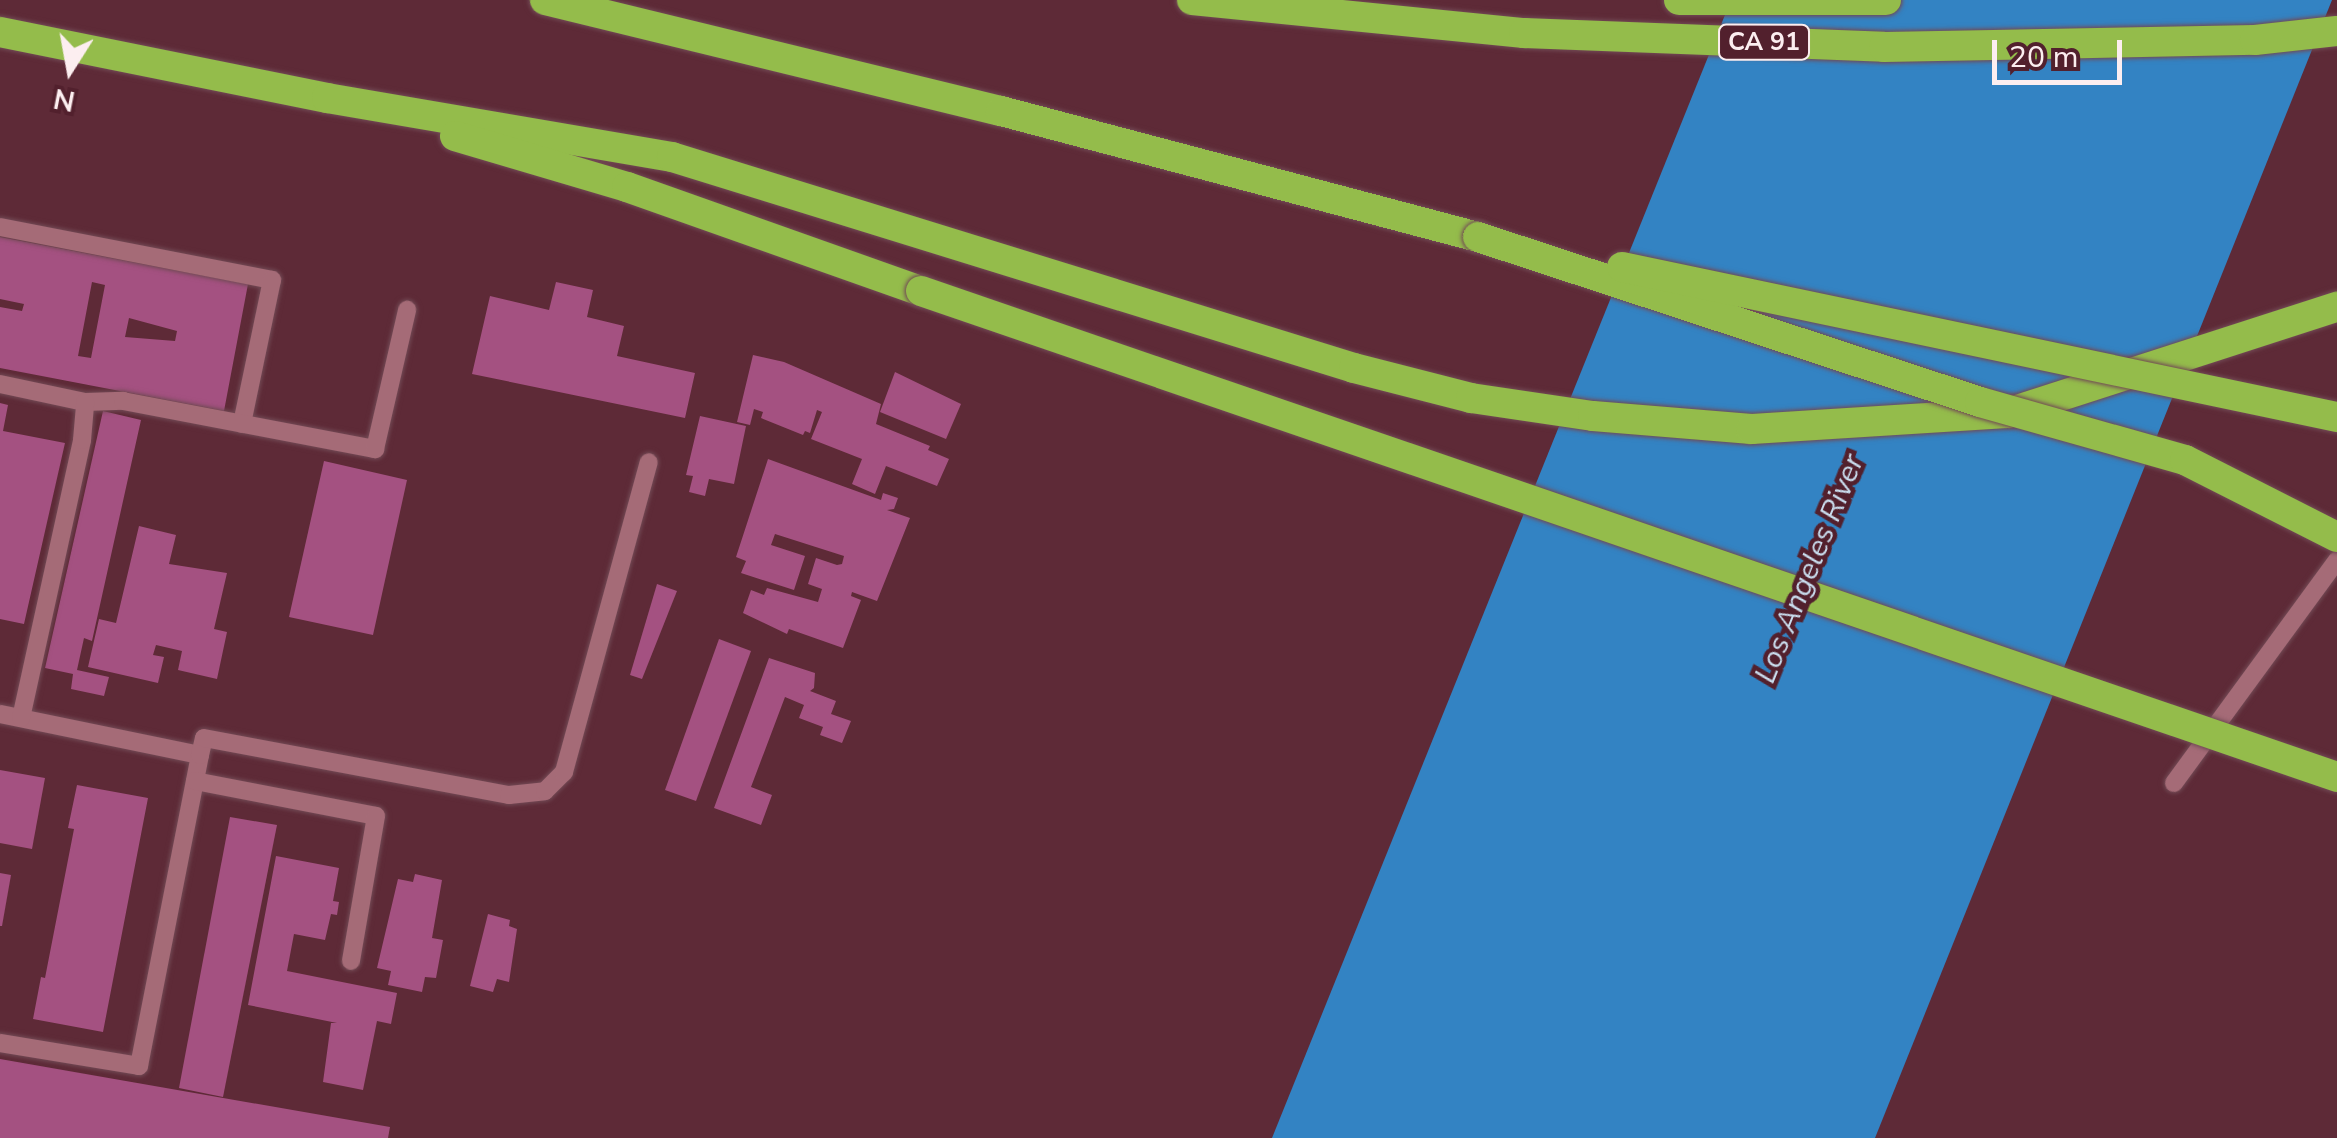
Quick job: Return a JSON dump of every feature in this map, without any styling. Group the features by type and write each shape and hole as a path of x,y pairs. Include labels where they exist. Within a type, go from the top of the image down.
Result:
{"highway":[{"path":"545,0 1001,110 1478,237 2337,417"},
{"name":"CA 91","path":"1192,0 1524,33 1884,47 2255,40 2337,31"},
{"path":"1679,0 1886,0"},
{"path":"0,32 328,98 672,156 1354,368 1471,398 1594,416 1751,429 2008,413 2337,306"},
{"path":"328,98 627,187 2337,777"},
{"path":"1478,237 1980,402 2185,460 2337,537"}],"lane":[{"path":"0,227 272,280 242,424"},
{"path":"0,384 85,402 124,401 375,449 407,310"},
{"path":"21,718 82,440 85,402"},
{"path":"0,1043 140,1066 204,738 509,794 545,791 564,772 649,462"},
{"path":"2174,783 2337,560"},
{"path":"0,714 200,755"},
{"path":"195,782 376,816 351,961"}],"water":[{"name":"Los Angeles River","path":"1731,0 2332,0 1875,1138 1272,1138"}],"building":[{"path":"0,237 248,284 224,411 0,368 0,307 22,311 24,304 0,299","holes":["92,282 105,285 91,358 78,356","129,318 177,331 175,341 125,337"]},
{"path":"556,282 593,290 587,317 624,326 617,356 695,373 685,418 472,374 490,296 549,310"},
{"path":"753,355 784,362 881,404 876,424 930,446 928,450 949,459 937,486 886,466 875,494 852,484 862,459 811,439 822,412 817,410 810,433 805,431 803,435 761,418 763,412 754,409 750,425 737,422"},
{"path":"895,372 961,404 946,439 880,412"},
{"path":"0,403 8,405 3,431 65,443 24,624 0,619"},
{"path":"103,411 141,420 92,641 84,638 77,670 109,677 104,696 71,689 73,674 45,668"},
{"path":"700,416 746,426 734,484 709,479 705,496 689,492 693,476 686,475"},
{"path":"768,459 881,500 883,493 898,498 894,509 887,510 910,518 877,601 852,592 851,596 861,600 843,648 789,629 787,634 743,613 751,590 764,595 767,588 818,602 822,589 808,584 816,558 837,565 842,564 844,556 775,534 771,545 805,556 794,590 741,573 746,561 736,557"},
{"path":"324,461 407,480 373,635 289,617"},
{"path":"139,526 176,535 169,564 227,573 214,629 227,632 217,679 178,670 182,651 156,645 153,655 164,657 158,683 88,667 99,619 116,623"},
{"path":"657,584 677,591 642,679 630,675"},
{"path":"719,639 751,651 696,801 665,790"},
{"path":"769,658 815,673 814,688 810,691 836,701 831,714 851,721 842,743 820,735 823,727 799,718 804,705 785,697 751,787 772,795 761,825 714,808"},
{"path":"0,770 45,778 32,849 0,843"},
{"path":"77,785 148,798 103,1032 33,1019 41,977 45,978 74,829 68,828"},
{"path":"230,817 277,825 223,1097 179,1088"},
{"path":"276,856 339,868 333,901 339,902 337,915 331,914 325,940 294,934 287,971 397,993 391,1024 377,1021 363,1090 323,1082 331,1023 337,1023 248,1005"},
{"path":"0,873 11,875 2,926 0,926"},
{"path":"415,874 442,880 432,938 443,940 436,978 425,977 422,992 388,985 391,971 377,968 398,879 413,882"},
{"path":"488,914 510,920 509,926 517,929 509,982 497,979 493,992 470,986"},
{"path":"0,1059 390,1127 388,1138 0,1138"}]}
